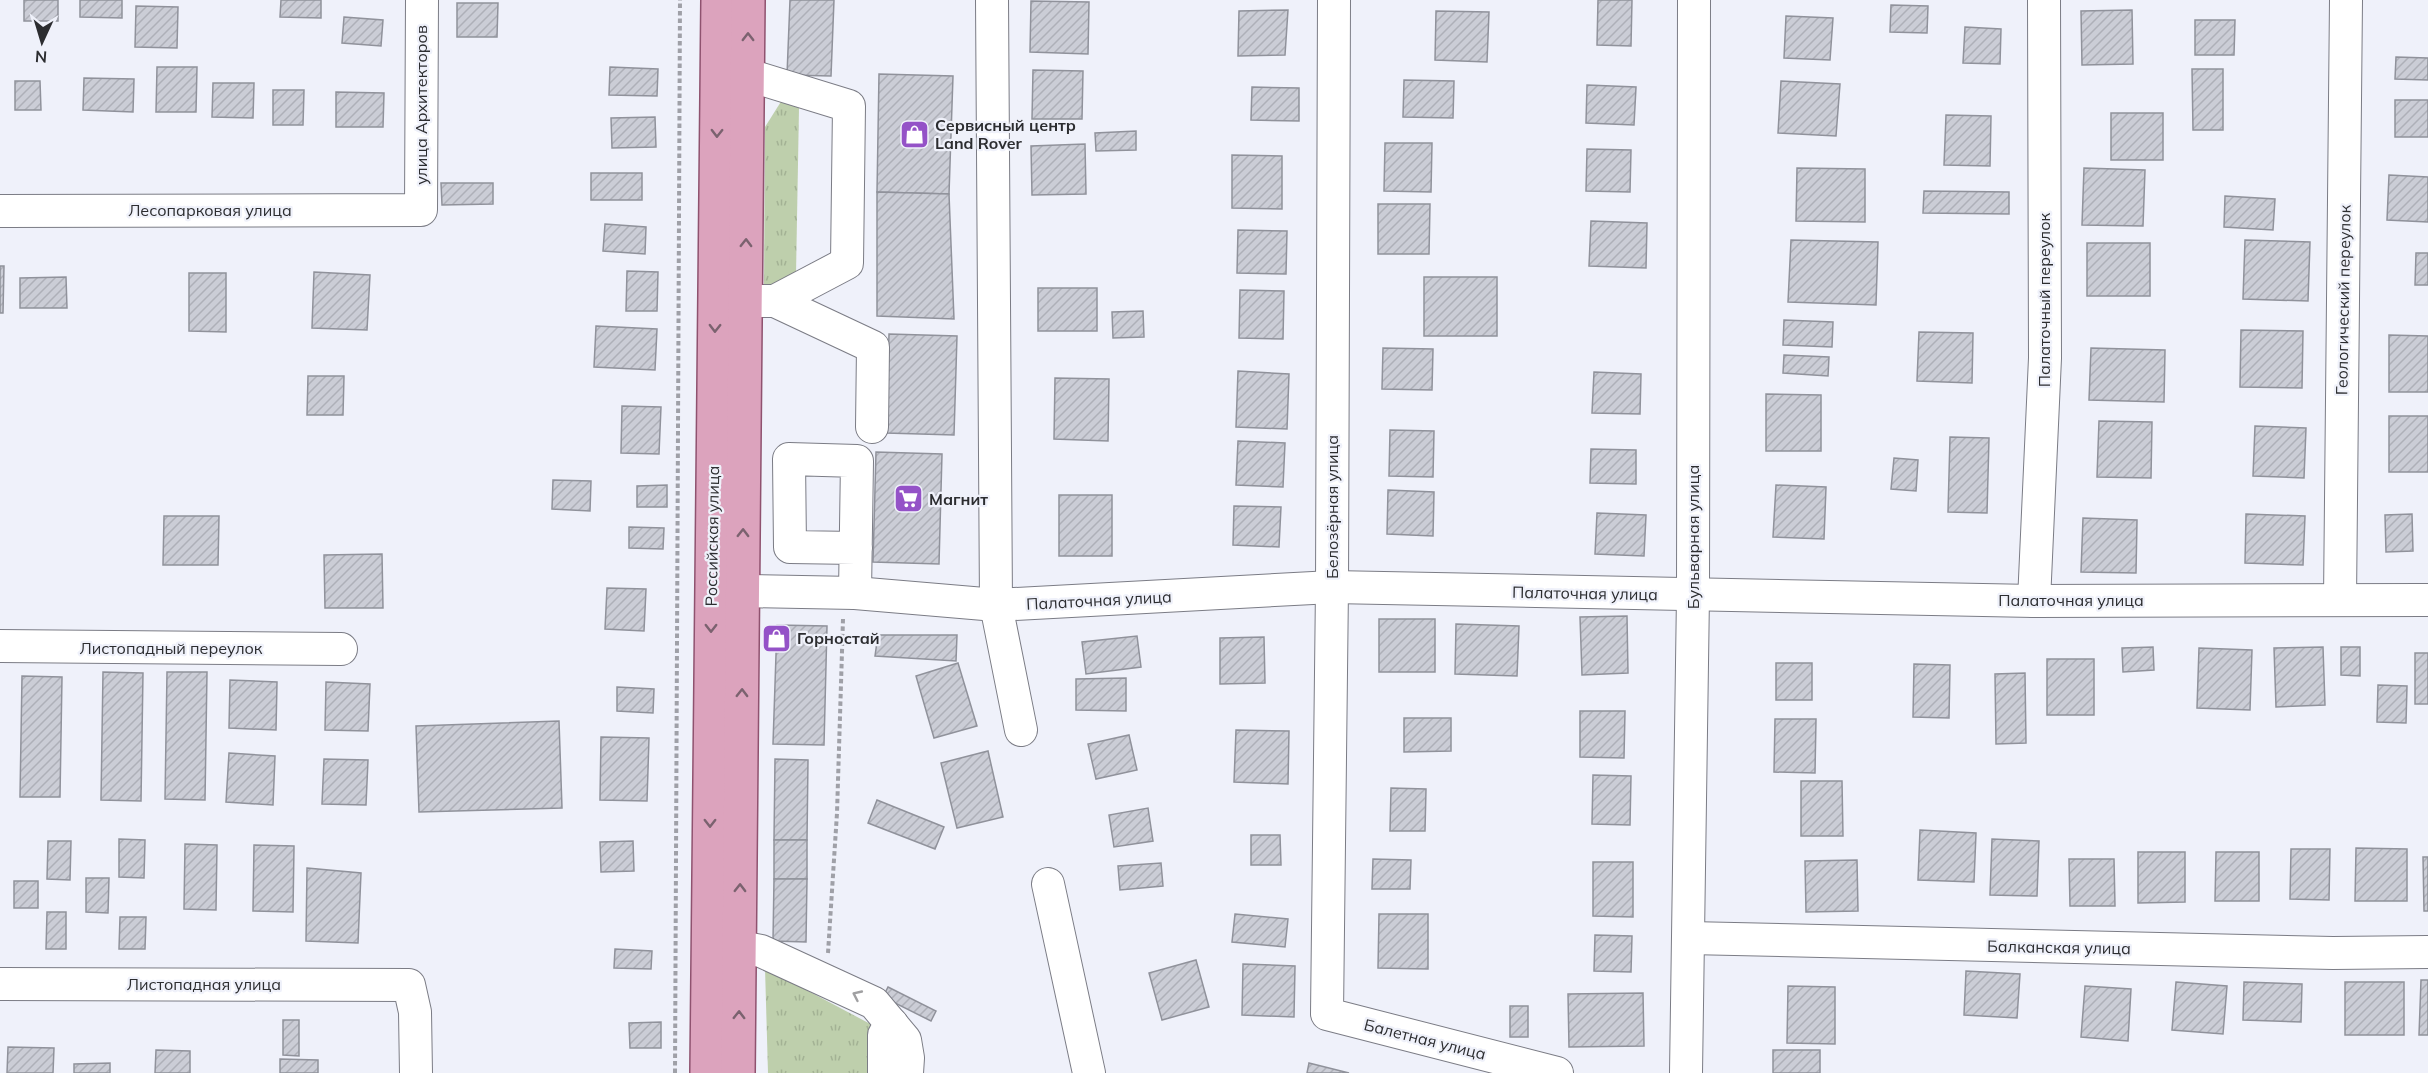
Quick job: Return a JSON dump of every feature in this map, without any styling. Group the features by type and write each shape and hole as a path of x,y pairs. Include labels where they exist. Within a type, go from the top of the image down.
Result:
{"main road":[{"name":"Российская улица","path":"718,0 727,591 740,946 738,1073"},
{"name":"Российская улица","path":"707,1073 727,591 760,301 748,75 748,0"}],"street":[{"name":"улица Архитекторов","path":"421,210 422,0"},
{"path":"992,0 996,606 1021,730"},
{"name":"Белозёрная улица","path":"1327,1014 1332,587 1334,0"},
{"name":"Бульварная улица","path":"1686,1073 1693,595 1694,0"},
{"name":"Палаточный переулок","path":"2034,601 2045,358 2044,0"},
{"name":"Геологический переулок","path":"2340,600 2346,0"},
{"path":"748,75 849,106 847,263 760,301"},
{"name":"Лесопарковая улица","path":"0,211 421,210"},
{"path":"760,301 873,347 872,427"},
{"path":"849,593 856,548"},
{"name":"Палаточная улица","path":"727,591 849,593 996,606 1332,587 2034,601 2428,600"},
{"name":"Листопадный переулок","path":"0,646 341,649"},
{"path":"1048,884 1089,1073"},
{"name":"Балканская улица","path":"1689,938 2333,953 2428,952"},
{"path":"740,946 761,951 874,1003 905,1040 908,1073"},
{"name":"Листопадная улица","path":"0,984 409,985 415,1012 416,1073"},
{"name":"Балетная улица","path":"1327,1014 1557,1073"},
{"path":"884,1073 884,1035 892,1024"}],"path":[{"path":"675,1073 680,0"},
{"path":"826,981 849,593"}],"green space":[{"path":"782,100 799,108 796,275 780,287 764,284 765,127"},
{"path":"765,968 876,1027 875,1073 768,1073"}],"building":[{"path":"24,0 58,0 58,21 24,21"},
{"path":"80,0 122,0 122,18 80,17"},
{"path":"281,0 321,0 321,18 280,17"},
{"path":"790,0 834,0 831,76 787,75"},
{"path":"1598,0 1632,0 1631,46 1597,45"},
{"path":"1031,1 1089,2 1088,54 1030,52"},
{"path":"457,3 498,3 497,37 457,37"},
{"path":"1891,5 1928,6 1927,33 1890,32"},
{"path":"136,6 178,7 177,48 135,47"},
{"path":"1288,10 1285,55 1238,56 1239,11"},
{"path":"2132,10 2133,64 2082,65 2081,11"},
{"path":"1436,11 1489,12 1487,62 1435,60"},
{"path":"1786,16 1833,18 1830,60 1784,58"},
{"path":"344,17 383,20 381,46 342,43"},
{"path":"2195,20 2235,20 2234,55 2195,55"},
{"path":"1965,27 2001,29 2000,64 1963,63"},
{"path":"2396,57 2428,58 2428,80 2395,79"},
{"path":"157,67 197,67 196,112 156,112"},
{"path":"610,67 658,69 657,96 609,95"},
{"path":"2192,69 2223,69 2223,130 2193,130"},
{"path":"1033,70 1083,71 1082,119 1032,119"},
{"name":"Сервисный центр Land Rover","path":"879,74 953,76 949,194 877,192"},
{"path":"84,78 134,79 133,112 83,110"},
{"path":"1404,80 1454,81 1453,118 1403,117"},
{"path":"15,81 40,81 41,110 15,110"},
{"path":"1781,81 1840,84 1836,136 1778,133"},
{"path":"213,83 254,83 253,118 212,117"},
{"path":"1587,85 1636,87 1634,125 1586,123"},
{"path":"1252,87 1299,88 1299,121 1251,120"},
{"path":"273,90 304,90 303,125 273,125"},
{"path":"336,92 384,93 383,127 336,127"},
{"path":"2395,100 2428,100 2428,137 2395,137"},
{"path":"2111,113 2163,113 2163,160 2111,160"},
{"path":"1946,115 1991,116 1990,166 1944,165"},
{"path":"655,117 656,147 612,148 611,118"},
{"path":"1136,131 1136,150 1096,151 1095,133"},
{"path":"1385,143 1432,143 1431,192 1384,191"},
{"path":"1085,144 1086,194 1032,195 1031,146"},
{"path":"1587,149 1631,150 1630,192 1586,191"},
{"path":"1232,155 1282,156 1282,209 1232,208"},
{"path":"1797,168 1865,169 1865,222 1796,221"},
{"path":"2084,168 2145,170 2143,226 2082,225"},
{"path":"591,173 642,173 642,200 591,200"},
{"path":"2389,175 2428,177 2428,222 2387,220"},
{"path":"441,183 493,183 493,204 442,205"},
{"path":"1924,191 2009,192 2009,214 1923,213"},
{"path":"877,192 949,194 954,319 877,316"},
{"path":"2225,196 2275,199 2273,230 2224,227"},
{"path":"1378,204 1430,204 1429,254 1378,254"},
{"path":"1591,221 1647,223 1646,268 1589,266"},
{"path":"605,224 646,227 645,254 603,251"},
{"path":"1238,230 1287,231 1286,274 1237,273"},
{"path":"1791,240 1878,242 1876,305 1788,302"},
{"path":"2245,240 2310,242 2308,301 2243,299"},
{"path":"2087,243 2150,243 2150,296 2087,296"},
{"path":"2416,253 2428,253 2428,285 2415,285"},
{"path":"0,266 4,266 3,313 0,313"},
{"path":"627,271 658,272 657,311 626,311"},
{"path":"314,272 370,275 367,330 312,328"},
{"path":"189,273 226,273 226,332 189,331"},
{"path":"66,277 67,308 20,308 20,278"},
{"path":"1424,277 1497,277 1497,336 1424,336"},
{"path":"1038,288 1097,288 1097,331 1038,331"},
{"path":"1240,290 1284,291 1283,339 1239,338"},
{"path":"1143,311 1144,337 1113,338 1112,312"},
{"path":"1784,320 1833,322 1832,347 1783,345"},
{"path":"596,326 657,329 655,370 594,367"},
{"path":"2241,330 2303,331 2302,388 2240,387"},
{"path":"1919,332 1973,333 1972,383 1917,381"},
{"path":"889,334 957,336 954,435 886,433"},
{"path":"2389,335 2428,336 2428,392 2389,392"},
{"path":"1383,348 1433,349 1432,390 1382,389"},
{"path":"2091,348 2165,350 2164,402 2089,400"},
{"path":"1784,355 1829,357 1828,376 1783,373"},
{"path":"1238,371 1289,374 1287,429 1236,427"},
{"path":"1594,372 1641,374 1640,414 1592,413"},
{"path":"308,376 344,376 343,415 307,415"},
{"path":"1055,378 1109,379 1108,441 1054,439"},
{"path":"1766,394 1821,395 1821,451 1766,451"},
{"path":"622,406 661,407 659,454 621,453"},
{"path":"2389,416 2428,416 2428,472 2389,472"},
{"path":"2099,421 2152,422 2151,478 2097,477"},
{"path":"2255,426 2306,428 2304,478 2253,476"},
{"path":"1390,430 1434,431 1433,477 1389,476"},
{"path":"1950,437 1989,438 1987,513 1948,512"},
{"path":"1238,441 1285,443 1283,487 1236,485"},
{"path":"1591,449 1636,450 1636,484 1590,483"},
{"name":"Магнит","path":"876,452 942,454 939,564 873,562"},
{"path":"1894,458 1918,460 1916,491 1891,489"},
{"path":"553,480 591,481 590,511 552,509"},
{"path":"667,485 667,507 637,507 637,486"},
{"path":"1776,485 1826,487 1824,539 1773,537"},
{"path":"1388,490 1434,492 1433,536 1387,534"},
{"path":"1059,495 1112,495 1112,556 1059,556"},
{"path":"1234,506 1281,507 1279,547 1233,545"},
{"path":"1597,513 1646,515 1644,556 1595,554"},
{"path":"2246,514 2305,516 2303,565 2245,563"},
{"path":"2412,514 2413,551 2386,552 2385,515"},
{"path":"164,516 219,516 218,565 163,565"},
{"path":"2083,518 2137,520 2136,573 2081,572"},
{"path":"629,527 664,528 663,549 629,548"},
{"path":"382,554 383,608 325,608 324,555"},
{"path":"607,588 646,589 644,631 605,629"},
{"path":"1627,616 1628,673 1582,675 1580,617"},
{"path":"1379,619 1435,619 1435,672 1379,672"},
{"path":"1456,624 1519,626 1517,676 1455,674"},
{"path":"777,625 827,626 824,745 773,744"},
{"path":"878,635 957,635 956,661 875,656"},
{"path":"1137,636 1141,667 1086,674 1082,642"},
{"path":"1264,637 1265,683 1220,684 1220,638"},
{"path":"2153,647 2154,670 2123,672 2122,648"},
{"path":"2323,647 2325,705 2276,707 2274,648"},
{"path":"2341,647 2360,647 2360,676 2341,675"},
{"path":"2199,648 2252,650 2250,710 2197,708"},
{"path":"2415,653 2428,653 2428,704 2415,704"},
{"path":"2047,659 2094,659 2094,715 2047,715"},
{"path":"958,663 977,726 934,738 916,676"},
{"path":"1776,663 1812,663 1812,700 1776,700"},
{"path":"1914,664 1950,665 1949,718 1913,717"},
{"path":"103,672 143,673 141,801 101,800"},
{"path":"167,672 207,672 205,800 165,799"},
{"path":"2025,673 2026,743 1996,744 1995,674"},
{"path":"22,676 62,677 60,797 20,797"},
{"path":"1126,678 1126,711 1076,710 1076,679"},
{"path":"230,680 277,682 276,730 229,728"},
{"path":"326,682 370,684 368,731 325,730"},
{"path":"2378,685 2407,686 2406,723 2377,722"},
{"path":"617,687 654,689 653,713 617,711"},
{"path":"1580,711 1625,711 1624,758 1580,757"},
{"path":"1404,718 1451,718 1451,751 1404,752"},
{"path":"1775,719 1816,719 1815,773 1774,772"},
{"path":"559,721 562,808 419,812 416,726"},
{"path":"1236,730 1289,731 1288,784 1234,782"},
{"path":"1129,735 1137,770 1096,779 1088,744"},
{"path":"601,737 649,738 647,801 600,800"},
{"path":"988,751 1003,817 957,828 941,763"},
{"path":"229,753 275,756 273,805 226,802"},
{"path":"324,759 368,760 366,805 322,804"},
{"path":"775,759 808,760 807,840 774,840"},
{"path":"1593,775 1631,776 1630,825 1592,824"},
{"path":"1801,781 1842,781 1843,836 1801,836"},
{"path":"1391,788 1426,789 1425,831 1390,831"},
{"path":"877,800 944,827 935,849 868,823"},
{"path":"1148,808 1153,841 1114,847 1109,815"},
{"path":"1920,830 1976,833 1974,882 1918,880"},
{"path":"1251,835 1280,835 1281,865 1251,865"},
{"path":"119,839 145,840 144,878 119,877"},
{"path":"1992,839 2039,841 2037,896 1990,895"},
{"path":"774,840 807,840 807,879 774,879"},
{"path":"48,841 71,841 70,880 47,879"},
{"path":"633,841 634,871 601,872 600,842"},
{"path":"185,844 217,845 216,910 184,909"},
{"path":"254,845 294,846 293,912 253,911"},
{"path":"2356,848 2407,849 2407,901 2355,901"},
{"path":"2291,849 2330,849 2329,900 2290,899"},
{"path":"2138,852 2185,852 2185,902 2138,903"},
{"path":"2216,852 2259,852 2259,901 2215,901"},
{"path":"2423,857 2428,857 2428,911 2424,911"},
{"path":"1373,859 1411,860 1410,889 1372,889"},
{"path":"2069,859 2114,859 2115,906 2070,906"},
{"path":"1857,860 1858,911 1806,912 1805,861"},
{"path":"1593,862 1633,862 1633,917 1593,916"},
{"path":"1161,863 1163,886 1120,890 1118,866"},
{"path":"307,868 361,873 358,943 306,941"},
{"path":"86,878 109,878 108,913 86,912"},
{"path":"774,879 807,879 806,942 773,941"},
{"path":"14,881 38,881 38,908 14,908"},
{"path":"47,912 66,912 66,949 46,949"},
{"path":"1235,914 1288,919 1285,947 1232,942"},
{"path":"1379,914 1428,914 1428,969 1378,968"},
{"path":"120,917 146,917 145,949 119,949"},
{"path":"1595,935 1632,936 1631,972 1594,971"},
{"path":"615,949 652,951 651,969 614,968"},
{"path":"1196,960 1209,1007 1162,1020 1149,973"},
{"path":"1243,964 1295,966 1294,1017 1242,1015"},
{"path":"1966,971 2020,974 2017,1018 1964,1015"},
{"path":"2421,980 2428,980 2428,1035 2419,1035"},
{"path":"2176,982 2227,986 2223,1034 2172,1030"},
{"path":"2244,982 2302,984 2301,1022 2243,1020"},
{"path":"2345,982 2404,982 2404,1035 2345,1035"},
{"path":"1788,986 1835,987 1835,1044 1787,1043"},
{"path":"2085,986 2131,989 2128,1041 2081,1037"},
{"path":"888,987 936,1011 931,1021 883,997"},
{"path":"1643,993 1644,1046 1569,1047 1568,994"},
{"path":"1510,1006 1528,1006 1528,1037 1510,1037"},
{"path":"283,1020 299,1020 299,1056 283,1055"},
{"path":"661,1022 661,1048 630,1048 629,1023"},
{"path":"8,1047 54,1048 53,1073 7,1073"},
{"path":"156,1050 190,1051 190,1073 155,1073"},
{"path":"1773,1050 1820,1050 1820,1073 1773,1073"},
{"path":"280,1059 318,1060 318,1073 280,1073"},
{"path":"110,1063 110,1073 74,1073 74,1064"},
{"path":"1309,1063 1349,1073 1307,1073"}],"place":[{"name":"Сервисный центр Land Rover","path":"914,134"},
{"name":"Магнит","path":"908,499"},
{"name":"Горностай","path":"776,638"}]}
